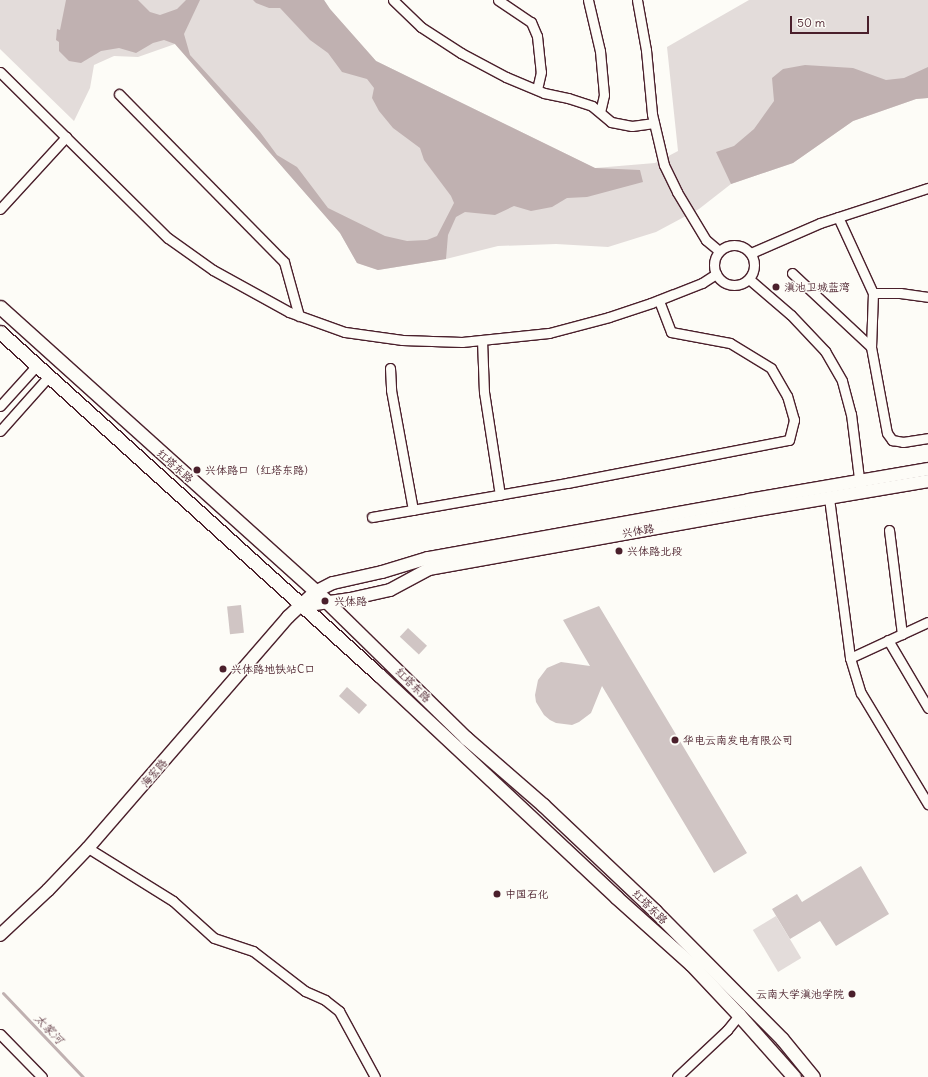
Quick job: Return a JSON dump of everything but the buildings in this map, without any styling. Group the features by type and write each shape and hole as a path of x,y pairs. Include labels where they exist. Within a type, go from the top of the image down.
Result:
{"main road":[{"name":"红塔东路","path":"0,308 326,601 466,738 543,805 655,911 782,1038 813,1077"},
{"name":"红塔东路","path":"0,332 302,606 616,897 691,964 794,1077"}],"street":[{"path":"393,0 421,27 461,52 506,76 537,90 592,106 611,122 632,126 654,123"},
{"path":"498,0 531,22 537,36 541,72 537,90"},
{"path":"588,0 600,51 604,95 600,112"},
{"path":"637,0 646,50 654,123 664,164 677,192 706,240 719,251"},
{"path":"0,72 168,238 213,270 289,312 345,332 402,340 462,342 549,333 609,317 659,300 702,284 716,274"},
{"path":"119,94 284,262 299,316"},
{"path":"0,209 66,137"},
{"path":"751,254 774,242 838,217 928,188"},
{"path":"838,217 873,293 871,347 887,432 892,440 903,442 928,438"},
{"path":"732,244 741,246 751,254 754,266 749,279 742,284 728,284 720,279 716,274 714,262 719,251 725,246 732,244"},
{"path":"792,273 871,347"},
{"path":"749,279 791,315 825,351 842,381 851,414 860,487"},
{"path":"873,293 900,293 928,297"},
{"path":"372,517 500,495 789,440 794,420 788,396 771,368 730,342 671,332 659,300"},
{"path":"482,340 484,392 500,495"},
{"path":"0,406 37,365"},
{"path":"390,368 391,390 413,510"},
{"path":"0,431 49,376"},
{"name":"兴体路","path":"302,606 326,601 350,599 390,590 429,569 723,510 829,498 860,487 928,469"},
{"name":"兴体路","path":"302,606 315,592 333,584 382,572 428,558 860,487 928,481"},
{"path":"829,498 850,658 861,693 927,800"},
{"path":"889,530 902,634"},
{"name":"海宏路","path":"0,935 48,890 88,848 288,617 302,606"},
{"path":"850,658 928,622"},
{"path":"888,640 928,708"},
{"path":"88,848 173,901 214,938 253,951 305,991 325,1000 339,1011 375,1077"},
{"path":"677,1077 727,1030 739,1015"},
{"path":"0,1034 42,1077"}],"shaded area":[{"path":"0,0 324,0 330,9 376,61 595,168 655,163 678,151 667,47 749,0 928,0 928,98 916,99 853,121 793,163 731,184 699,209 656,232 608,247 556,244 498,246 446,259 378,270 357,263 340,233 175,44 138,57 114,56 94,65 90,88 74,121 0,49"},
{"path":"66,0 138,0 150,12 160,15 177,9 186,0 200,0 184,34 190,55 260,132 277,155 297,167 328,208 385,236 407,241 427,240 437,236 454,203 451,196 424,160 420,148 393,128 379,111 372,98 374,88 367,79 342,72 328,53 310,40 280,8 269,8 256,3 253,0 324,0 330,9 376,61 595,168 640,170 643,182 587,197 567,198 552,207 531,211 514,206 495,215 465,212 456,217 448,235 446,259 378,270 357,263 340,233 175,44 164,40 153,43 136,53 119,48 101,51 81,63 69,61 59,51 59,42 56,40 57,29 60,30"},
{"path":"805,65 853,68 886,80 904,78 928,67 928,98 916,99 853,121 793,163 731,184 716,152 734,146 754,129 774,101 772,78 783,69"},
{"path":"776,916 801,958 778,972 753,930"}],"waterway":[{"name":"太家河","path":"3,993 83,1077"}],"place":[{"name":"滇池卫城蓝湾","path":"776,287"},
{"name":"兴体路口（红塔东路）","path":"197,470"},
{"name":"兴体路北段","path":"619,551"},
{"name":"兴体路","path":"325,601"},
{"name":"兴体路地铁站C口","path":"223,669"},
{"name":"华电云南发电有限公司","path":"675,740"},
{"name":"中国石化","path":"497,894"},
{"name":"云南大学滇池学院","path":"852,994"}]}
